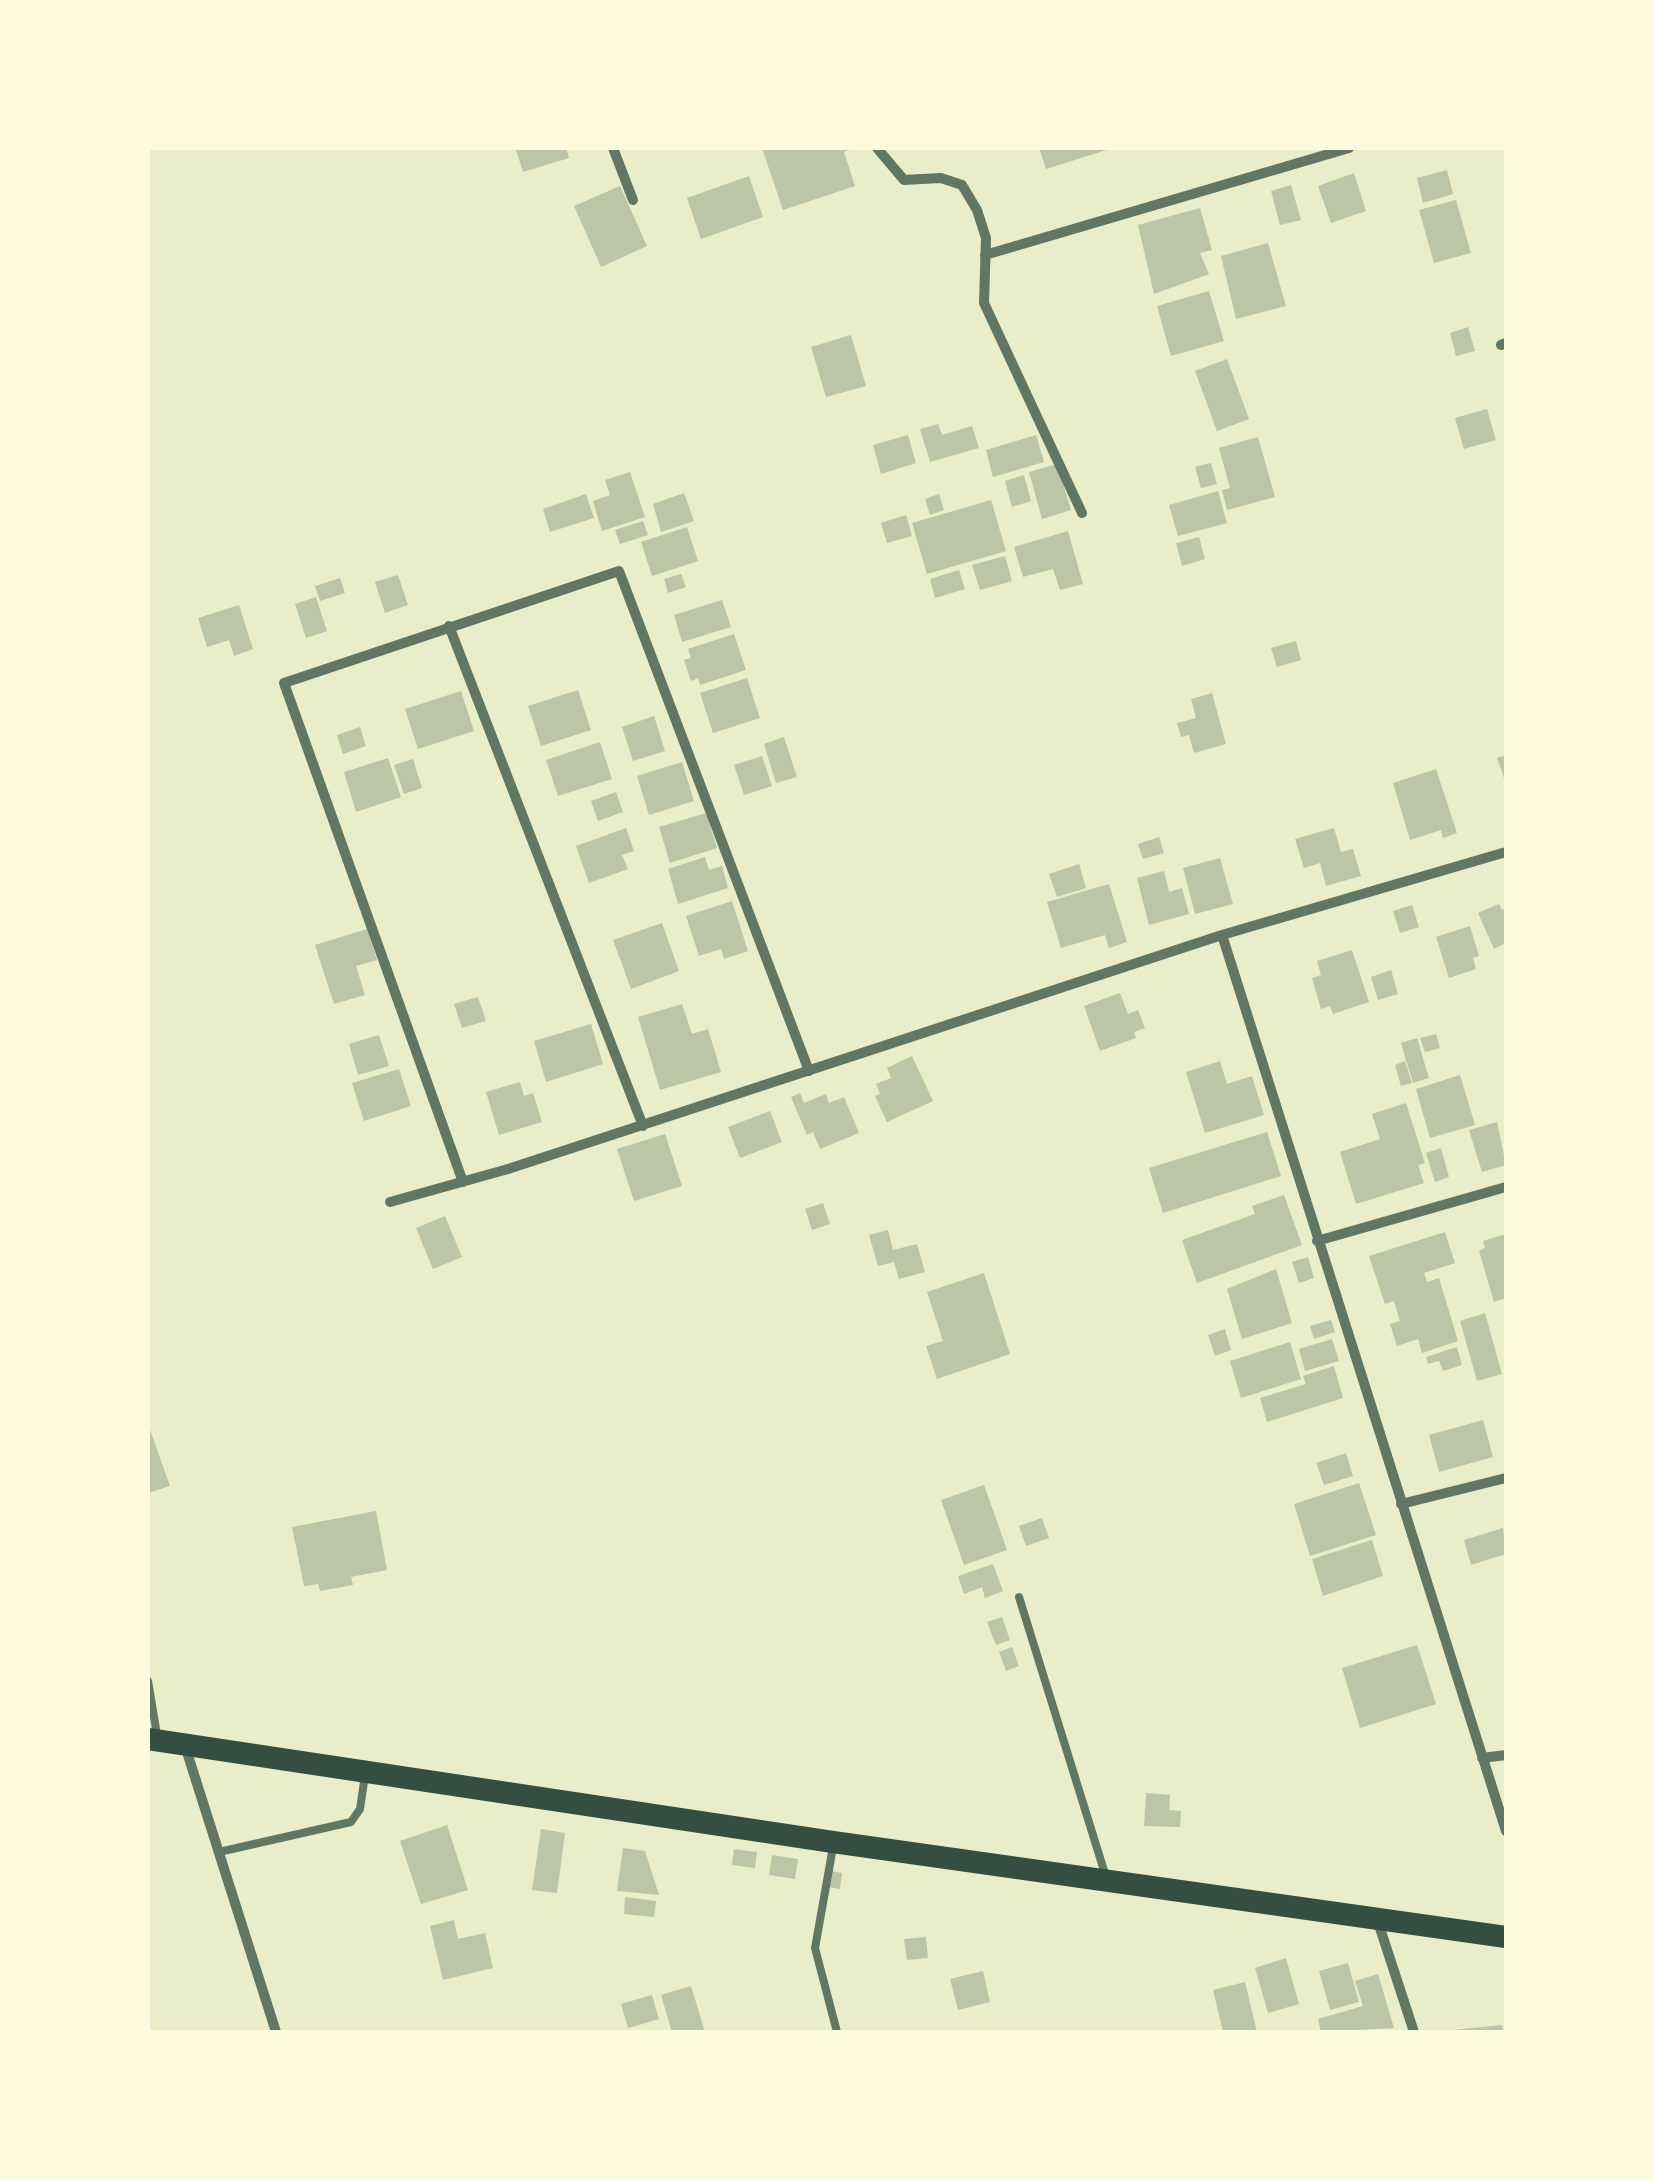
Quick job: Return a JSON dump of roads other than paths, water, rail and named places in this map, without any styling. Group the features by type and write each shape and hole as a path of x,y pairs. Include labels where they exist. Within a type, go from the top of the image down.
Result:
{"highway":[{"path":"153,1740 834,1842 1506,1936"}],"street":[{"path":"613,148 633,200"},
{"path":"876,148 893,172 904,180 941,178 962,185 982,222 984,304 1082,514"},
{"path":"984,254 1349,148"},
{"path":"464,1182 284,682 449,626 620,571 809,1071"},
{"path":"449,626 643,1126"},
{"path":"390,1202 643,1126 1222,936 1506,852"},
{"path":"1222,936 1506,1831"},
{"path":"1318,1241 1506,1188"},
{"path":"1402,1504 1506,1478"},
{"path":"185,1744 276,2032"},
{"path":"1482,1758 1506,1754"},
{"path":"1377,1919 1414,2032"}],"lane":[{"path":"1020,1597 1107,1881"},
{"path":"148,1681 153,1740"},
{"path":"219,1852 351,1822 360,1810 366,1772"},
{"path":"834,1842 815,1948 837,2032"}]}
